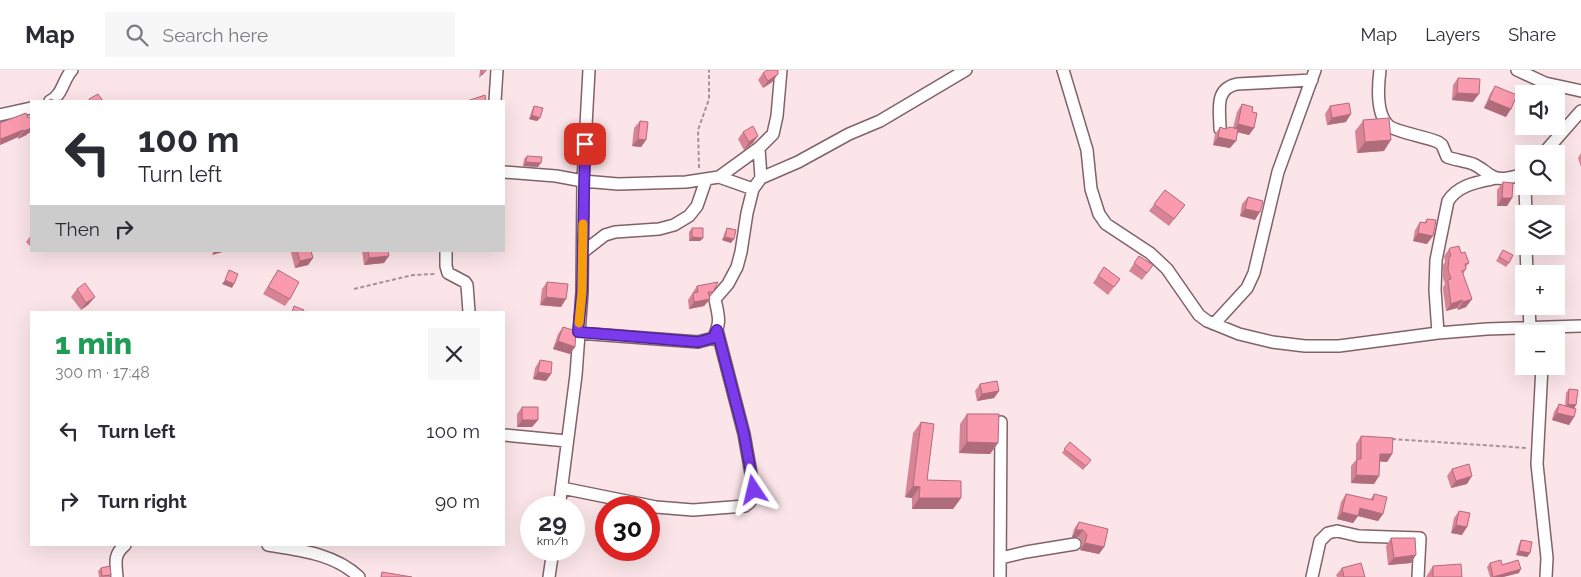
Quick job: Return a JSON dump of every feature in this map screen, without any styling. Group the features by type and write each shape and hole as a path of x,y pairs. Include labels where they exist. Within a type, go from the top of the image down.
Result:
{"street":[{"path":"59,99 72,70"},
{"path":"495,100 498,70"},
{"path":"561,496 576,375 583,252 589,70"},
{"path":"505,172 618,184 703,180 719,177 759,148 773,134 781,70"},
{"path":"578,332 698,342 713,338 719,319 715,298 728,284 736,267 741,252 753,189 761,178 798,162 849,134 880,121 966,70"},
{"path":"1063,70 1087,150 1091,189 1099,214 1106,224 1150,253 1167,269 1199,315 1214,324 1239,334 1272,342 1305,346 1339,346 1438,333 1515,328"},
{"path":"1380,70 1379,103 1384,118 1390,126 1438,142 1442,145 1446,157 1480,167 1491,176 1497,178"},
{"path":"1517,70 1545,83 1581,90"},
{"path":"1214,324 1247,288 1254,273 1278,172 1313,75 1228,86 1221,94 1220,129"},
{"path":"0,115 30,108"},
{"path":"1551,145 1581,111"},
{"path":"759,148 761,178"},
{"path":"1438,333 1435,290 1436,260 1448,201 1458,189 1475,183 1515,176"},
{"path":"719,177 753,189"},
{"path":"583,252 605,235 614,232 674,225 689,216 697,206 703,180"},
{"path":"446,252 448,273 467,285 470,311"},
{"path":"1565,328 1581,326"},
{"path":"562,488 656,508 693,510 745,506 750,503 754,495 750,470 741,425 717,330"},
{"path":"1541,375 1536,464 1547,558 1546,577"},
{"path":"1000,577 1001,422"},
{"path":"505,435 567,441"},
{"path":"1312,577 1320,541 1328,533 1337,531 1359,536 1420,538 1418,577"},
{"path":"1001,558 1075,544"},
{"path":"117,577 116,561 118,550 124,546"},
{"path":"273,546 335,560 352,570 359,577"},
{"path":"549,577 551,561"}],"path":[{"path":"703,180 698,130 709,99 709,70"},
{"path":"354,289 413,275 448,273"},
{"path":"1391,438 1537,448"}],"building":[{"path":"767,70 778,70 778,74 768,81 763,73"},
{"path":"1458,78 1480,79 1479,94 1457,93"},
{"path":"1495,86 1515,94 1511,109 1489,100"},
{"path":"98,94 102,100 90,100"},
{"path":"485,95 486,100 470,100"},
{"path":"1349,103 1351,114 1332,118 1330,106"},
{"path":"1242,104 1253,107 1252,112 1257,113 1254,128 1238,124"},
{"path":"534,106 543,108 540,118 532,115"},
{"path":"26,113 28,118 30,117 30,128 1,139 0,123"},
{"path":"1389,118 1391,140 1365,142 1363,120"},
{"path":"640,121 648,122 646,140 638,139"},
{"path":"753,126 758,136 749,142 743,132"},
{"path":"1220,127 1238,129 1236,141 1218,137"},
{"path":"527,156 542,157 541,163 526,162"},
{"path":"1503,182 1513,183 1512,198 1502,198"},
{"path":"1165,190 1185,205 1174,219 1154,204"},
{"path":"1248,197 1263,201 1260,212 1245,209"},
{"path":"1427,219 1436,220 1433,236 1418,233 1420,222 1426,223"},
{"path":"692,228 703,228 703,238 692,237"},
{"path":"727,228 736,230 734,239 725,237"},
{"path":"1459,246 1461,253 1465,252 1469,263 1465,264 1466,269 1462,271 1472,299 1451,304 1448,282 1451,279 1448,270 1449,257 1451,256 1449,250"},
{"path":"1503,250 1513,255 1509,263 1499,257"},
{"path":"297,252 311,252 313,258 300,261"},
{"path":"368,252 388,252 389,256 369,258"},
{"path":"1139,256 1153,265 1147,273 1134,263"},
{"path":"1104,267 1120,279 1114,287 1098,276"},
{"path":"229,270 238,274 234,284 225,280"},
{"path":"278,270 299,282 290,299 268,287"},
{"path":"547,282 568,284 566,299 546,297"},
{"path":"718,282 713,292 708,292 710,299 694,302 693,293 698,292 697,286"},
{"path":"85,283 95,297 86,303 77,289"},
{"path":"294,306 304,310 304,311 292,311"},
{"path":"563,327 576,331 575,347 558,341"},
{"path":"540,360 552,362 551,374 538,372"},
{"path":"997,381 999,391 982,394 980,384"},
{"path":"1569,389 1578,390 1576,405 1568,404"},
{"path":"1559,404 1576,409 1574,417 1557,413"},
{"path":"522,407 538,407 538,420 522,420"},
{"path":"967,414 999,414 998,443 967,442"},
{"path":"921,422 934,424 927,480 961,481 961,498 919,498 920,487 913,486"},
{"path":"1361,436 1393,438 1392,454 1380,454 1379,476 1356,475 1357,459 1361,459"},
{"path":"1070,442 1091,460 1086,466 1064,449"},
{"path":"1469,464 1472,476 1456,481 1452,469"},
{"path":"1346,494 1373,500 1374,494 1387,497 1383,514 1360,508 1358,516 1342,512"},
{"path":"1459,511 1470,513 1467,527 1456,525"},
{"path":"1079,522 1108,529 1104,547 1085,543 1087,535 1083,530 1076,530"},
{"path":"1391,538 1415,538 1416,555 1394,558"},
{"path":"1521,540 1532,542 1530,553 1519,551"},
{"path":"1501,560 1502,565 1518,560 1521,569 1493,577 1490,563"},
{"path":"1361,563 1365,577 1344,577 1342,568"},
{"path":"1461,564 1462,577 1433,577 1433,566"},
{"path":"110,566 111,575 102,576 101,568"},
{"path":"382,572 412,577 381,577"}],"slow traffic":[{"path":"579,323 582,292 583,224"}],"route":[{"path":"585,144 582,292 578,332 698,342 713,338 717,330 744,434 754,490"}]}
